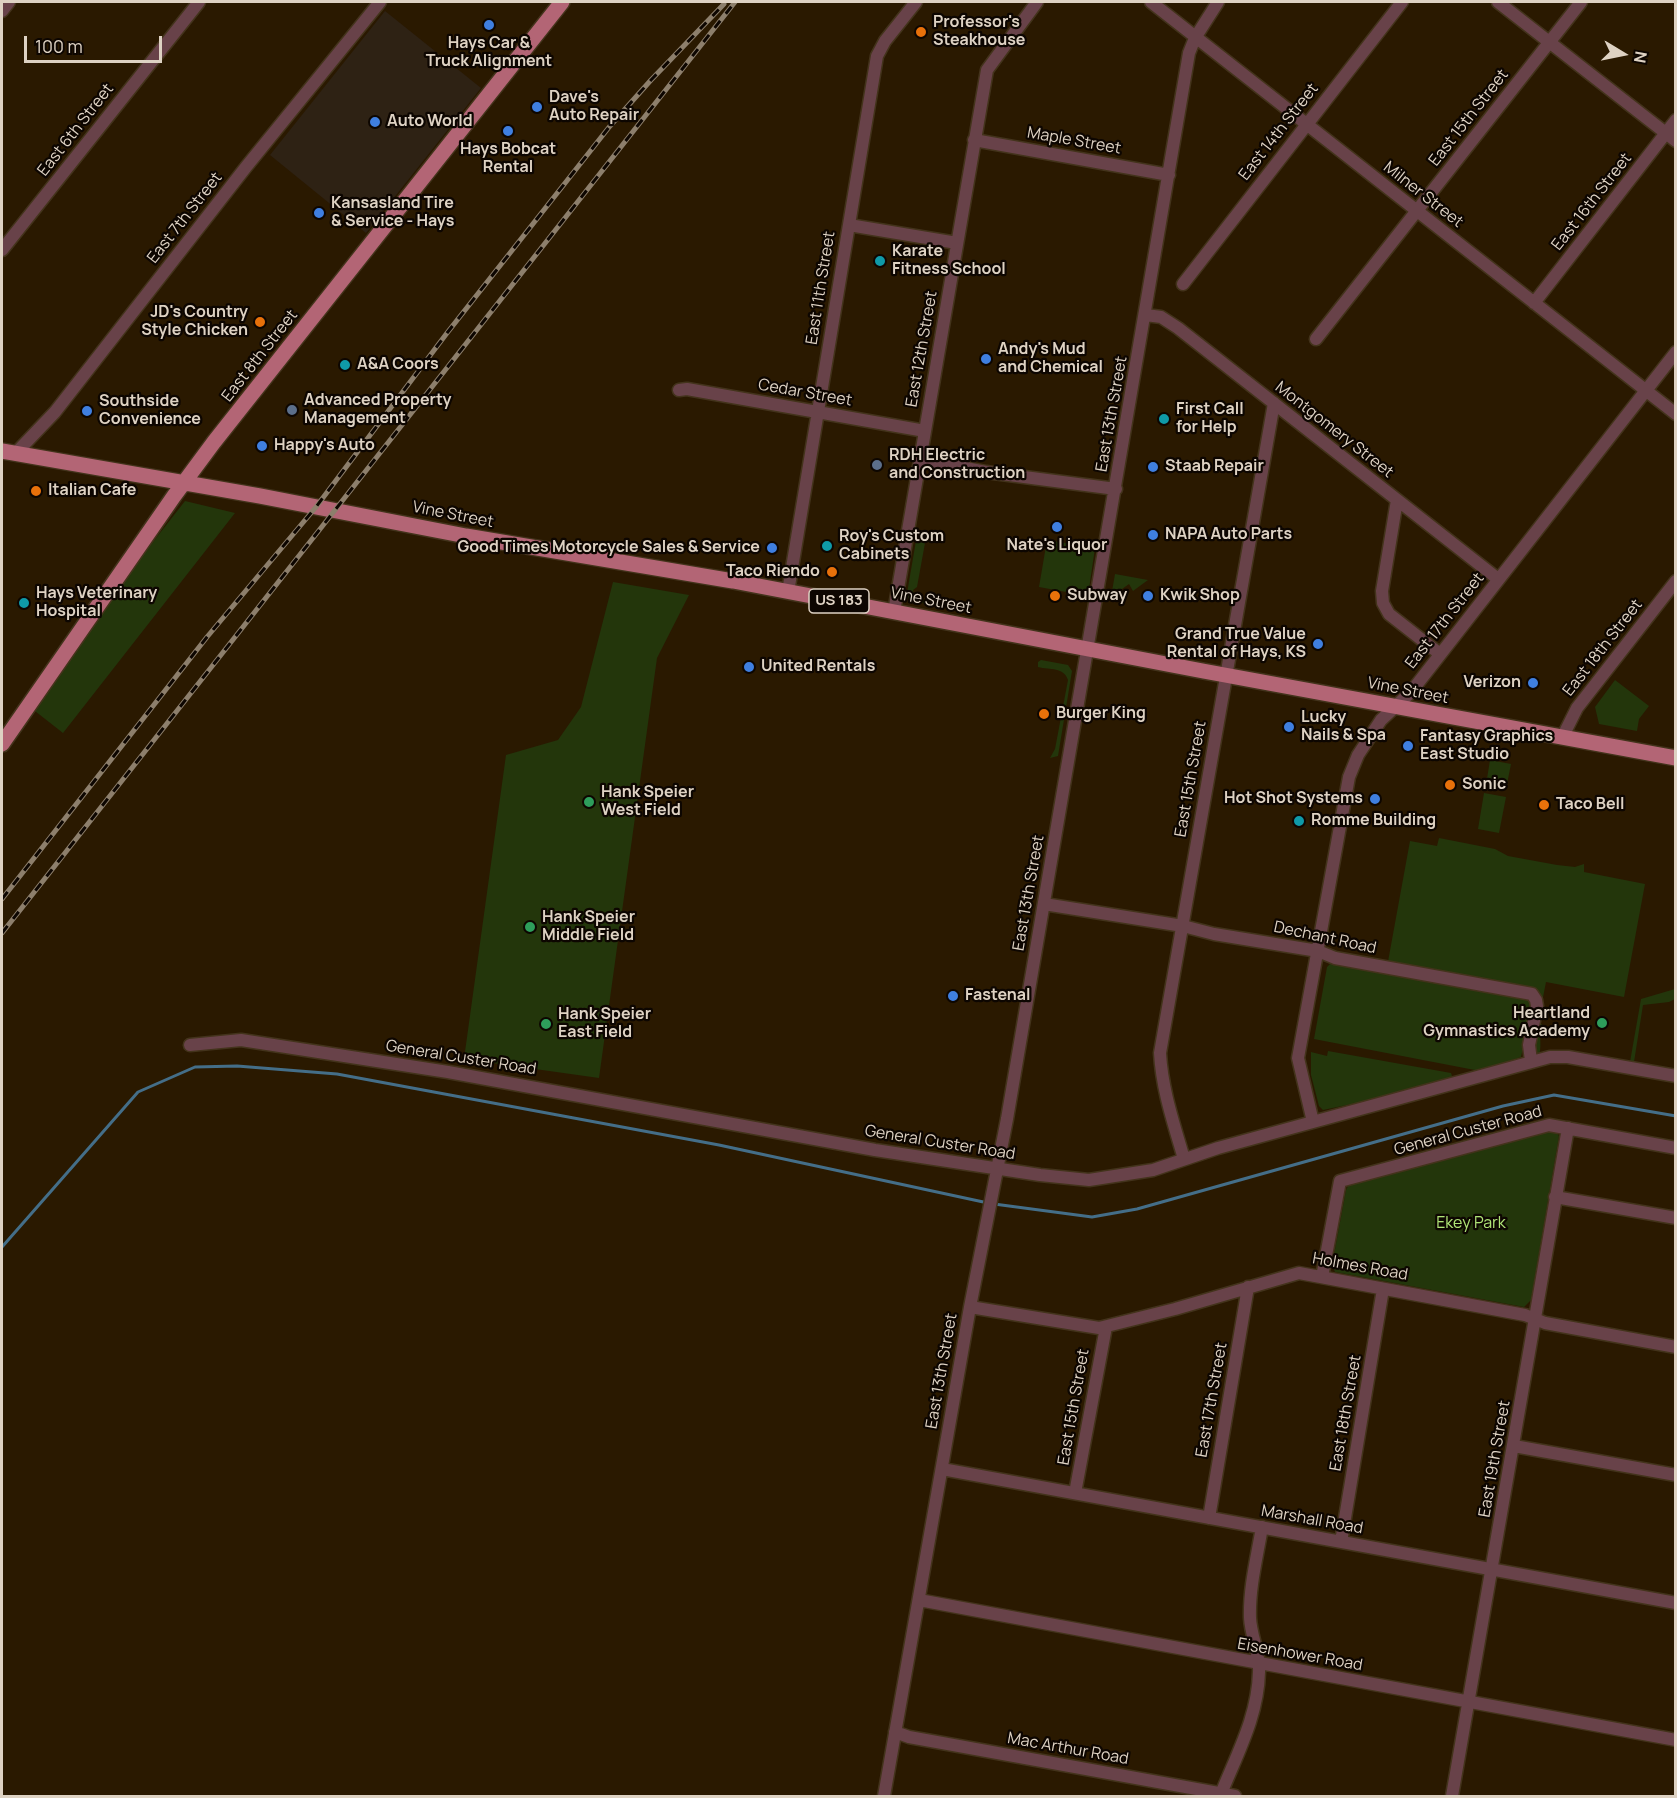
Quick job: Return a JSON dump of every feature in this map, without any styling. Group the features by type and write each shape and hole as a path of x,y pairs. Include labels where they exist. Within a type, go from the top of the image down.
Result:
{"main road":[{"name":"East 8th Street","path":"2,744 184,484 562,2"},
{"name":"Vine Street","path":"8,453 260,496 466,536 788,592 1088,650 1676,758"}],"street":[{"path":"2,11 9,2"},
{"name":"East 6th Street","path":"2,250 199,2"},
{"name":"East 7th Street","path":"8,453 54,412 246,167 380,2"},
{"name":"East 11th Street","path":"788,592 877,56 885,41 916,2"},
{"name":"East 12th Street","path":"894,612 987,70 1037,2"},
{"name":"Milner Street","path":"1151,2 1676,414"},
{"name":"East 13th Street","path":"884,1797 1044,904 1189,53 1195,38 1218,2"},
{"name":"East 14th Street","path":"1183,284 1402,2"},
{"path":"1498,2 1670,137"},
{"name":"East 15th Street","path":"1316,339 1581,2"},
{"name":"East 16th Street","path":"1534,303 1670,137 1676,120"},
{"name":"Maple Street","path":"974,140 1169,175"},
{"path":"849,225 957,243"},
{"name":"Montgomery Street","path":"1146,315 1169,320 1498,579"},
{"name":"East 17th Street","path":"1313,1122 1298,1058 1353,763 1381,720 1397,706 1440,654 1676,351"},
{"name":"Cedar Street","path":"679,390 687,389 925,431"},
{"name":"East 15th Street","path":"1185,1159 1165,1094 1161,1077 1160,1053 1274,403"},
{"path":"920,459 986,472 1116,489"},
{"path":"1397,500 1382,591 1383,603 1389,614 1440,654"},
{"name":"East 18th Street","path":"1562,738 1577,708 1676,581"},
{"name":"Dechant Road","path":"1044,904 1183,926 1318,951 1335,958 1532,994 1537,1006 1528,1045 1531,1061"},
{"name":"General Custer Road","path":"190,1046 241,1040 448,1072 875,1150 1089,1180 1153,1170 1313,1122 1550,1057 1568,1057 1676,1076"},
{"name":"General Custer Road","path":"1322,1277 1340,1181 1549,1125 1676,1148"},
{"name":"East 19th Street","path":"1452,1797 1568,1128"},
{"path":"1555,1197 1676,1218"},
{"name":"Holmes Road","path":"970,1307 1099,1328 1299,1273 1525,1315 1545,1323 1676,1347"},
{"name":"East 17th Street","path":"1209,1518 1248,1287"},
{"name":"East 18th Street","path":"1341,1542 1383,1289"},
{"name":"East 15th Street","path":"1075,1493 1106,1327"},
{"path":"1514,1446 1676,1475"},
{"name":"Marshall Road","path":"942,1469 1676,1603"},
{"path":"1221,1794 1250,1724 1257,1695 1259,1664 1251,1622 1250,1601 1262,1527"},
{"name":"Eisenhower Road","path":"919,1600 1676,1740"},
{"name":"Mac Arthur Road","path":"896,1732 909,1737 1235,1797"}],"shaded area":[{"name":"Auto World","path":"385,11 481,88 366,233 270,155"}],"green space":[{"path":"185,501 235,513 63,733 26,704"},
{"path":"920,534 919,540 925,543 917,587 913,590 915,598 943,603 942,607 912,601 908,598 917,535"},
{"path":"1047,540 1095,548 1088,596 1039,587"},
{"path":"1115,574 1148,580 1133,591 1129,584 1111,597"},
{"path":"613,582 689,595 657,658 599,1078 464,1059 506,755 558,740 581,707"},
{"path":"1041,660 1068,665 1072,671 1058,756 1050,758 1055,749 1068,680 1060,671 1038,667 1038,662"},
{"path":"1615,680 1649,706 1639,719 1637,731 1599,724 1595,707"},
{"path":"1490,760 1511,764 1506,789 1486,785"},
{"path":"1484,793 1506,797 1499,833 1478,829"},
{"path":"1439,838 1495,849 1508,856 1557,865 1575,867 1584,864 1584,872 1645,884 1624,997 1546,982 1538,1023 1542,1024 1539,1055 1538,1059 1531,1061 1536,1000 1387,967 1410,841 1437,846"},
{"path":"1330,964 1531,1000 1533,1004 1521,1057 1480,1071 1314,1039 1327,967"},
{"path":"1675,989 1675,999 1669,1002 1643,1005 1634,1062 1630,1062 1641,999"},
{"path":"1328,1051 1451,1073 1452,1076 1449,1079 1376,1099 1323,1110 1319,1106 1311,1075 1311,1052 1327,1056"},
{"name":"Ekey Park","path":"1554,1129 1559,1136 1531,1300 1524,1307 1335,1272 1332,1265 1349,1184"}],"waterway":[{"path":"2,1247 138,1092 195,1067 237,1066 337,1074 719,1145 988,1203"},
{"path":"994,1204 1092,1217 1137,1209 1503,1106 1554,1095 1676,1116"}],"railway":[{"path":"2,933 735,2"},
{"path":"2,899 207,637 316,507 447,333 610,126 724,4"}],"place":[{"name":"Hays Car & Truck Alignment","path":"489,25"},
{"name":"Professor's Steakhouse","path":"921,32"},
{"name":"Dave's Auto Repair","path":"537,107"},
{"name":"Auto World","path":"375,122"},
{"name":"Hays Bobcat Rental","path":"508,131"},
{"name":"Kansasland Tire & Service - Hays","path":"319,213"},
{"name":"Karate Fitness School","path":"880,261"},
{"name":"JD's Country Style Chicken","path":"260,322"},
{"name":"Andy's Mud and Chemical","path":"986,359"},
{"name":"A&A Coors","path":"345,365"},
{"name":"Advanced Property Management","path":"292,410"},
{"name":"Southside Convenience","path":"87,411"},
{"name":"First Call for Help","path":"1164,419"},
{"name":"Happy's Auto","path":"262,446"},
{"name":"RDH Electric and Construction","path":"877,465"},
{"name":"Staab Repair","path":"1153,467"},
{"name":"Italian Cafe","path":"36,491"},
{"name":"Nate's Liquor","path":"1057,527"},
{"name":"NAPA Auto Parts","path":"1153,535"},
{"name":"Roy's Custom Cabinets","path":"827,546"},
{"name":"Good Times Motorcycle Sales & Service","path":"772,548"},
{"name":"Taco Riendo","path":"832,572"},
{"name":"Subway","path":"1055,596"},
{"name":"Kwik Shop","path":"1148,596"},
{"name":"Hays Veterinary Hospital","path":"24,603"},
{"name":"Grand True Value Rental of Hays, KS","path":"1318,644"},
{"name":"United Rentals","path":"749,667"},
{"name":"Verizon","path":"1533,683"},
{"name":"Burger King","path":"1044,714"},
{"name":"Lucky Nails & Spa","path":"1289,727"},
{"name":"Fantasy Graphics East Studio","path":"1408,746"},
{"name":"Sonic","path":"1450,785"},
{"name":"Hot Shot Systems","path":"1375,799"},
{"name":"Hank Speier West Field","path":"589,802"},
{"name":"Taco Bell","path":"1544,805"},
{"name":"Romme Building","path":"1299,821"},
{"name":"Hank Speier Middle Field","path":"530,927"},
{"name":"Fastenal","path":"953,996"},
{"name":"Heartland Gymnastics Academy","path":"1602,1023"},
{"name":"Hank Speier East Field","path":"546,1024"}]}
